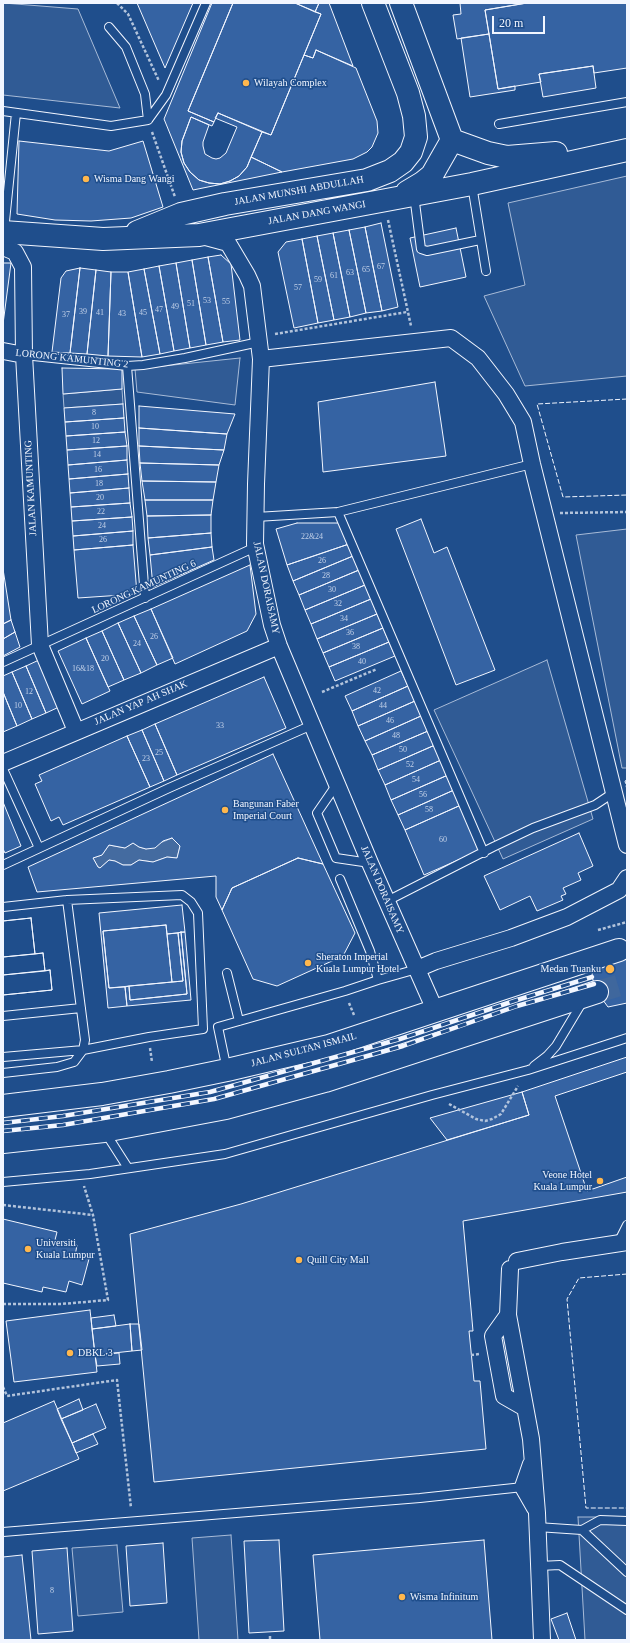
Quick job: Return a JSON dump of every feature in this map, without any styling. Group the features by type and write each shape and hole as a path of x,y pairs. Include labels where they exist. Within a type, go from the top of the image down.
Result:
{"street":[{"name":"JALAN MUNSHI ABDULLAH","path":"123,238 181,214 225,204 367,180 390,171 403,162 411,152 416,137 414,116 408,93 373,3"},
{"path":"401,3 452,140 488,153 507,157 562,152 627,150"},
{"path":"400,203 432,175 452,140"},
{"name":"JALAN DANG WANGI","path":"3,237 77,238 103,240 199,235 400,203 472,184 627,150"},
{"name":"JALAN DORAISAMY","path":"199,235 228,243 252,286 264,338 261,359 256,544 272,625 279,646 386,902 435,1010"},
{"name":"JALAN KAMUNTING","path":"3,237 15,252 23,267 24,355 40,645 76,731"},
{"path":"261,359 451,338 478,358 506,394 523,422 544,513 627,845"},
{"name":"LORONG KAMUNTING 2","path":"3,351 24,355"},
{"name":"JALAN YAP AH SHAK","path":"3,762 279,646"},
{"path":"417,969 436,961 511,938 567,917 619,890 627,878"},
{"name":"JALAN SULTAN ISMAIL","path":"3,1106 102,1094 227,1070 329,1046 619,950"},
{"path":"3,1142 104,1131 226,1108 325,1081 592,993"},
{"path":"542,1640 537,1511 531,1439 525,1408 504,1396 493,1336 508,1315 513,1265 562,1252 623,1243"},
{"path":"532,1460 522,1487 537,1511"}],"lane":[{"path":"3,111 111,126 148,120 166,95 206,3"},
{"path":"109,27 126,47 145,94 148,120"},
{"path":"499,124 627,102"},
{"path":"3,237 16,113"},
{"path":"472,184 486,271"},
{"path":"400,203 421,249 427,252 480,240"},
{"name":"LORONG KAMUNTING 2","path":"24,355 127,366 144,365 185,358 264,338"},
{"path":"127,366 145,598"},
{"path":"256,517 338,512 532,464"},
{"path":"338,512 484,853"},
{"name":"LORONG KAMUNTING 6","path":"3,662 249,550 256,544"},
{"path":"3,865 169,788 312,725"},
{"path":"3,769 39,848"},
{"path":"337,784 317,814 336,858 370,863"},
{"path":"386,902 533,828 595,805 613,793"},
{"path":"340,879 370,951 378,980"},
{"path":"3,907 67,900 182,894 191,902 198,913 204,1028"},
{"path":"3,1073 57,1067 74,1062 83,1050 85,1040 67,900"},
{"path":"3,1057 83,1050 149,1037 218,1026 345,991 417,969"},
{"path":"227,972 239,1021"},
{"path":"528,1070 547,1056 556,1046 592,993"},
{"path":"3,1016 81,1008"},
{"path":"218,1026 227,1070"},
{"path":"3,1182 128,1168 225,1154 432,1095 528,1070 627,1038"},
{"path":"104,1131 128,1168"},
{"path":"623,1243 627,1225"},
{"path":"3,1532 420,1498 522,1487"},
{"path":"537,1527 582,1530 600,1520 627,1521"},
{"path":"582,1530 627,1572"},
{"path":"539,1566 560,1565 627,1610"}],"path":[{"path":"116,3 128,14 166,95"},
{"path":"148,120 181,214"},
{"path":"400,203 407,312 411,329"},
{"path":"264,338 407,312"},
{"path":"544,513 627,512"},
{"path":"322,692 377,669"},
{"path":"598,930 627,922"},
{"path":"349,1004 354,1015"},
{"path":"150,1047 152,1062"},
{"path":"432,1095 476,1119 485,1121 501,1114 528,1070"},
{"path":"3,1304 61,1304 108,1300 93,1215 85,1190"},
{"path":"3,1205 93,1215"},
{"path":"3,1387 7,1396 118,1380 131,1508"}],"shaded area":[{"path":"3,3 78,9 120,108 3,95"},
{"path":"627,176 627,376 525,386 484,296 525,285 508,203"},
{"path":"240,358 235,405 137,392 135,369"},
{"path":"122,389 123,404 64,408 63,394"},
{"path":"627,529 627,768 622,768 576,535"},
{"path":"547,660 593,819 503,859 434,710"},
{"path":"172,838 180,846 177,858 167,857 153,862 139,860 131,865 123,865 109,860 100,868 93,858 102,855 109,845 125,848 133,843 146,849"},
{"path":"578,1517 627,1517 627,1640 585,1640"},
{"path":"231,1535 238,1640 199,1640 192,1538"},
{"path":"117,1545 123,1612 78,1616 72,1548"}],"building":[{"path":"137,3 193,3 165,68"},
{"path":"212,3 233,3 188,111 214,122 212,126 191,117 182,141 181,152 184,163 190,172 199,180 209,183 220,184 239,176 247,167 251,157 282,172 193,190 164,119"},
{"name":"Wilayah Complex","path":"233,3 295,3 321,14 271,135 218,113 214,122 188,111"},
{"path":"295,3 319,3 315,12"},
{"path":"319,3 329,3 353,66 316,50 313,58 304,55 321,14 315,12"},
{"path":"460,3 527,3 485,10 489,34 457,39 453,15 461,14"},
{"path":"527,3 627,3 627,68 594,73 593,66 539,74 541,82 498,89 485,10"},
{"path":"489,34 498,89 515,86 515,90 470,97 461,38"},
{"path":"316,50 356,68 377,121 378,133 372,147 367,152 353,159 282,172 251,157 262,132 271,135 304,55 313,58"},
{"path":"593,66 596,88 543,97 539,74"},
{"path":"218,113 262,132 247,167 239,176 220,184 199,180 190,172 184,163 181,152 182,141 191,117 209,125 203,142 205,154 216,159 220,158 226,153 237,127 215,118"},
{"name":"Wisma Dang Wangi","path":"19,141 109,151 143,141 163,207 131,218 91,221 55,220 17,214"},
{"path":"381,223 398,307 382,311 365,227"},
{"path":"365,227 382,311 366,313 349,230"},
{"path":"456,228 466,277 420,287 410,238"},
{"path":"349,230 366,313 350,317 333,233"},
{"path":"333,233 350,317 334,320 317,236"},
{"path":"317,236 334,320 318,323 302,239"},
{"path":"302,239 318,323 294,328 278,252 286,242"},
{"path":"221,255 231,264 240,340 223,342 208,257"},
{"path":"208,257 223,342 206,345 192,260"},
{"path":"192,260 206,345 190,348 176,263"},
{"path":"3,263 11,263 3,324"},
{"path":"176,263 190,348 174,351 159,266"},
{"path":"159,266 174,351 160,354 144,269"},
{"path":"80,268 96,270 87,354 70,353"},
{"path":"80,268 70,353 52,352 61,278 66,271"},
{"path":"144,269 160,354 142,357 128,272"},
{"path":"96,270 111,272 108,356 87,354"},
{"path":"111,272 128,272 142,357 108,356"},
{"path":"62,368 122,369 122,389 63,394"},
{"path":"435,382 446,456 323,472 318,402"},
{"path":"123,404 124,418 65,422 64,408"},
{"path":"139,406 235,414 227,434 139,428"},
{"path":"124,418 125,432 66,436 65,422"},
{"path":"139,428 227,434 224,450 139,446"},
{"path":"125,432 127,446 67,450 66,436"},
{"path":"127,446 127,460 68,465 67,450"},
{"path":"139,446 224,450 219,465 140,463"},
{"path":"127,460 128,474 69,479 68,465"},
{"path":"140,463 219,465 216,482 142,481"},
{"path":"128,474 129,488 70,493 69,479"},
{"path":"142,481 216,482 213,500 145,500"},
{"path":"129,488 130,503 71,507 70,493"},
{"path":"145,500 213,500 211,515 147,516"},
{"path":"130,503 132,517 72,521 71,507"},
{"path":"211,515 211,533 148,538 147,516"},
{"path":"132,517 133,531 73,536 72,521"},
{"path":"421,519 434,553 447,547 495,670 456,685 396,529"},
{"path":"297,523 340,523 349,544 287,565 276,529"},
{"path":"133,531 133,545 74,550 73,536"},
{"path":"211,533 212,547 150,555 148,538"},
{"path":"349,544 353,556 293,581 287,565"},
{"path":"133,545 137,594 78,598 74,550"},
{"path":"212,547 214,560 153,587 150,555"},
{"path":"353,556 359,570 299,595 293,581"},
{"path":"250,565 256,614 247,631 175,664 151,609"},
{"path":"3,569 11,620 3,624"},
{"path":"359,570 365,585 305,610 299,595"},
{"path":"365,585 371,599 311,624 305,610"},
{"path":"371,599 377,614 317,639 311,624"},
{"path":"151,609 173,658 157,665 134,616"},
{"path":"377,614 383,628 323,653 317,639"},
{"path":"134,616 157,665 141,673 118,623"},
{"path":"11,620 15,632 3,639 3,624"},
{"path":"118,623 141,673 124,680 102,631"},
{"path":"383,628 389,642 329,667 323,653"},
{"path":"102,631 124,680 108,687 86,638"},
{"path":"15,632 20,647 3,656 3,639"},
{"path":"86,638 110,691 82,704 58,651"},
{"path":"389,642 395,656 335,681 329,667"},
{"path":"39,660 59,707 46,713 26,666"},
{"path":"26,666 46,713 32,719 12,672"},
{"path":"401,671 408,686 352,711 345,696"},
{"path":"12,672 32,719 17,726 3,692 3,676"},
{"path":"264,677 286,728 177,775 155,724"},
{"path":"408,686 415,701 358,726 352,711"},
{"path":"3,692 17,726 3,732"},
{"path":"415,701 421,716 365,741 358,726"},
{"path":"421,716 428,731 372,755 365,741"},
{"path":"155,724 177,775 164,781 142,730"},
{"path":"142,730 164,781 150,787 127,736"},
{"path":"428,731 435,745 378,770 372,755"},
{"path":"127,736 150,787 63,825 59,817 51,821 35,784 42,781 39,775"},
{"path":"435,745 441,760 385,785 378,770"},
{"name":"Bangunan Faber Imperial Court","path":"273,754 323,864 298,858 232,888 222,910 216,897 216,876 37,892 28,867","holes":["172,838 180,846 177,858 167,857 153,862 139,860 131,865 123,865 109,860 100,868 93,858 102,855 109,845 125,848 133,843 146,849 155,848 163,841"]},
{"path":"441,760 448,775 391,800 385,785"},
{"path":"448,775 454,790 398,815 391,800"},
{"path":"454,790 461,805 405,830 398,815"},
{"path":"3,802 21,846 5,853 3,849"},
{"path":"461,805 481,850 424,875 405,830"},
{"path":"579,833 593,866 578,873 581,880 563,888 566,894 561,896 563,900 537,911 530,896 500,910 484,876"},
{"path":"298,858 323,864 355,933 343,956 277,986 253,979 222,910 232,888"},
{"path":"182,905 185,932 167,934 166,925 103,931 109,988 125,987 127,1006 108,1008 99,913"},
{"path":"31,918 35,954 3,957 3,921"},
{"path":"31,918 35,954 43,953 45,971 50,970 52,990 3,995 3,921"},
{"path":"166,925 172,982 109,988 103,931"},
{"path":"181,932 187,994 130,1000 129,986 183,981 178,933"},
{"path":"181,932 185,932 191,1000 127,1006 125,987 129,986 130,1000 187,994"},
{"path":"178,933 183,981 172,982 167,934"},
{"name":"Medan Tuanku","path":"627,946 627,1003 608,1007 597,992 592,977 593,961"},
{"path":"43,953 45,971 3,975 3,957"},
{"path":"50,970 52,990 3,995 3,975"},
{"name":"Quill City Mall","path":"627,1057 627,1192 463,1221 473,1331 469,1331 474,1381 480,1381 486,1449 154,1482 130,1234 241,1204 529,1115 522,1092"},
{"path":"627,1072 627,1177 587,1191 555,1096"},
{"path":"522,1092 529,1115 447,1140 430,1118"},
{"path":"3,1219 57,1232 55,1240 77,1245 75,1256 89,1259 82,1285 69,1281 66,1292 43,1287 42,1292 3,1283"},
{"path":"90,1310 97,1372 14,1382 6,1321"},
{"path":"114,1315 116,1326 92,1329 91,1318"},
{"path":"130,1324 132,1351 95,1355 92,1329"},
{"path":"130,1324 139,1324 142,1350 132,1351"},
{"path":"119,1353 120,1364 97,1366 95,1355"},
{"path":"79,1399 83,1410 61,1419 57,1409"},
{"path":"54,1401 79,1459 3,1491 3,1423"},
{"path":"96,1404 106,1428 72,1443 61,1419"},
{"path":"93,1434 98,1444 76,1453 72,1443"},
{"path":"279,1540 284,1631 249,1633 244,1541"},
{"name":"Wisma Infinitum","path":"484,1540 492,1640 320,1640 313,1555"},
{"path":"163,1543 167,1603 130,1606 126,1546"},
{"path":"67,1548 73,1631 38,1634 32,1551"},
{"path":"22,1555 31,1640 3,1640 3,1557"},
{"path":"567,1613 576,1640 559,1640 551,1619"}],"tunnel":[{"path":"597,992 627,983"}],"railway":[{"path":"3,1123 63,1116 210,1092 400,1039 592,977"},
{"path":"3,1131 63,1125 214,1099 403,1046 517,1006 594,984"}],"fence":[{"path":"627,399 537,404 563,497 627,495"},
{"path":"627,780 625,781 627,790"},
{"path":"627,1274 579,1278 567,1299 586,1508 627,1508"}],"place":[{"name":"Wilayah Complex","path":"246,83"},
{"name":"Wisma Dang Wangi","path":"86,179"},
{"name":"Bangunan Faber Imperial Court","path":"225,810"},
{"name":"Sheraton Imperial Kuala Lumpur Hotel","path":"308,963"},
{"name":"Medan Tuanku","path":"610,969"},
{"name":"Veone Hotel Kuala Lumpur","path":"600,1181"},
{"name":"Universiti Kuala Lumpur","path":"28,1249"},
{"name":"Quill City Mall","path":"299,1260"},
{"name":"DBKL 3","path":"70,1353"},
{"name":"Wisma Infinitum","path":"402,1597"}]}
